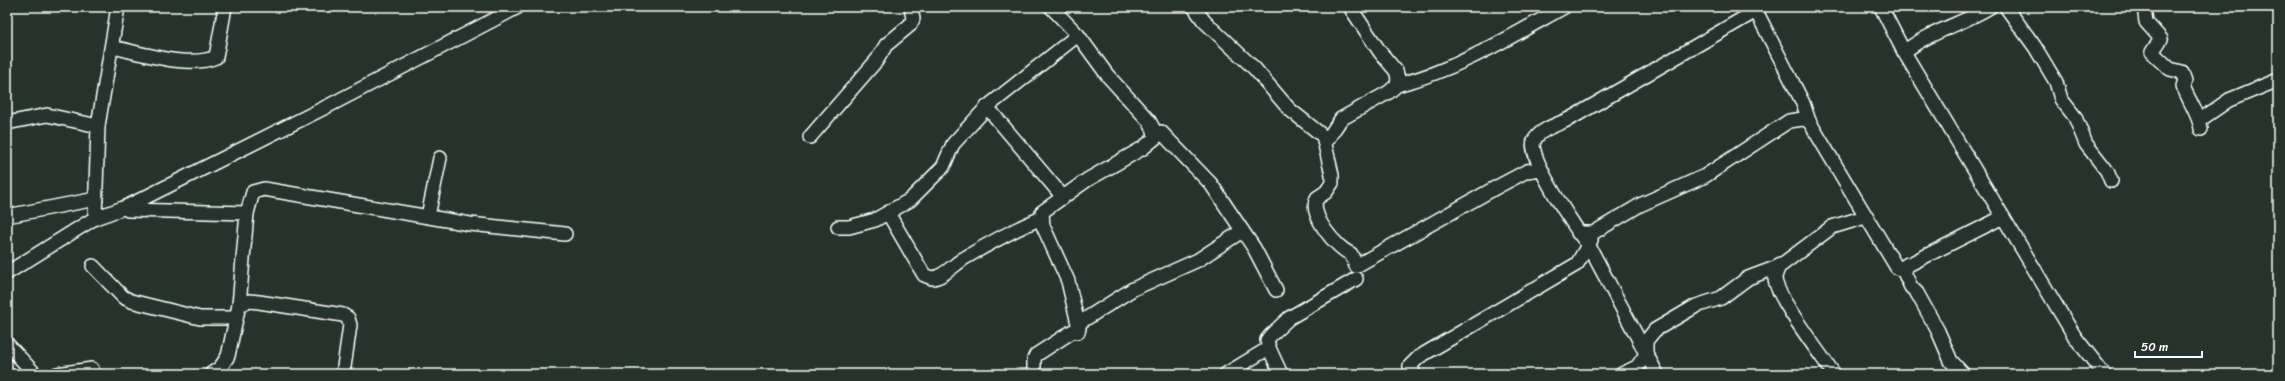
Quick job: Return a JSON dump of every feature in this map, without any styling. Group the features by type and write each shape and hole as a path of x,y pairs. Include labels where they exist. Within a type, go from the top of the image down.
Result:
{"street":[{"path":"95,218 98,126 118,7"},
{"path":"112,47 179,60 207,61 216,56 224,7"},
{"path":"7,273 95,218 126,207 330,105 518,7"},
{"path":"810,137 877,60 886,45 910,25 912,19 911,7"},
{"path":"1051,7 1078,35 1108,76 1149,121 1154,130 1155,138"},
{"path":"1194,7 1204,21 1255,69 1289,109 1323,136 1332,175 1332,184 1326,192 1317,198 1315,207 1317,214 1334,242 1340,248 1351,254 1356,266 1527,171 1541,169"},
{"path":"1325,143 1341,119 1389,92 1396,85 1398,78 1396,71 1380,52 1350,7"},
{"path":"1396,85 1428,77 1474,56 1564,7"},
{"path":"1880,7 1904,52 2075,337 2104,374"},
{"path":"1904,52 1923,38 1968,20 1990,7"},
{"path":"2006,7 2035,47 2056,82 2061,99 2076,117 2086,144 2107,171 2111,181"},
{"path":"2144,7 2146,22 2161,39 2152,52 2170,69 2182,72 2185,81 2183,86 2191,106 2203,119 2229,100 2278,80"},
{"path":"1657,374 1589,246 1578,233 1541,169 1532,146 1534,141 1543,132 1599,102 1755,9 1803,103 1809,121 1835,162 1865,217 1894,265 1903,270 1902,268 2001,214"},
{"path":"838,227 849,227 875,220 910,200 943,167 953,144 987,107 1078,35"},
{"path":"987,107 1063,196"},
{"path":"7,123 47,115 98,126"},
{"path":"1578,233 1593,233 1640,205 1705,176 1790,121 1803,119 1809,121"},
{"path":"1034,374 1034,359 1036,355 1073,331 1078,332 1079,323 1068,281 1043,226 1042,212 1063,196 1143,148 1161,132 1211,184 1254,248 1276,290"},
{"path":"428,216 440,158"},
{"path":"211,374 220,368 228,356 238,312 247,213 253,192 264,188 470,224 565,234"},
{"path":"7,216 96,199"},
{"path":"126,207 128,210 247,213"},
{"path":"888,213 924,275 932,278 940,275 1006,234 1042,218"},
{"path":"1622,374 1637,367 1646,354 1646,341 1655,330 1696,306 1721,298 1744,281 1795,256 1832,227 1865,217"},
{"path":"1079,323 1133,289 1198,260 1242,231"},
{"path":"1414,374 1410,366 1419,357 1563,274 1577,264 1589,246 1593,233"},
{"path":"1281,374 1268,348 1268,340 1270,335 1290,318 1356,279 1349,276 1351,254"},
{"path":"1780,264 1775,278 1781,294 1834,374"},
{"path":"93,266 123,297 131,302 200,318 238,312 249,301 343,315 348,318 350,325 343,374"},
{"path":"1902,268 1911,287 1918,293 1938,331 1951,361 1963,374"},
{"path":"7,344 35,374"},
{"path":"1226,374 1268,348"},
{"path":"57,374 92,369"}]}
